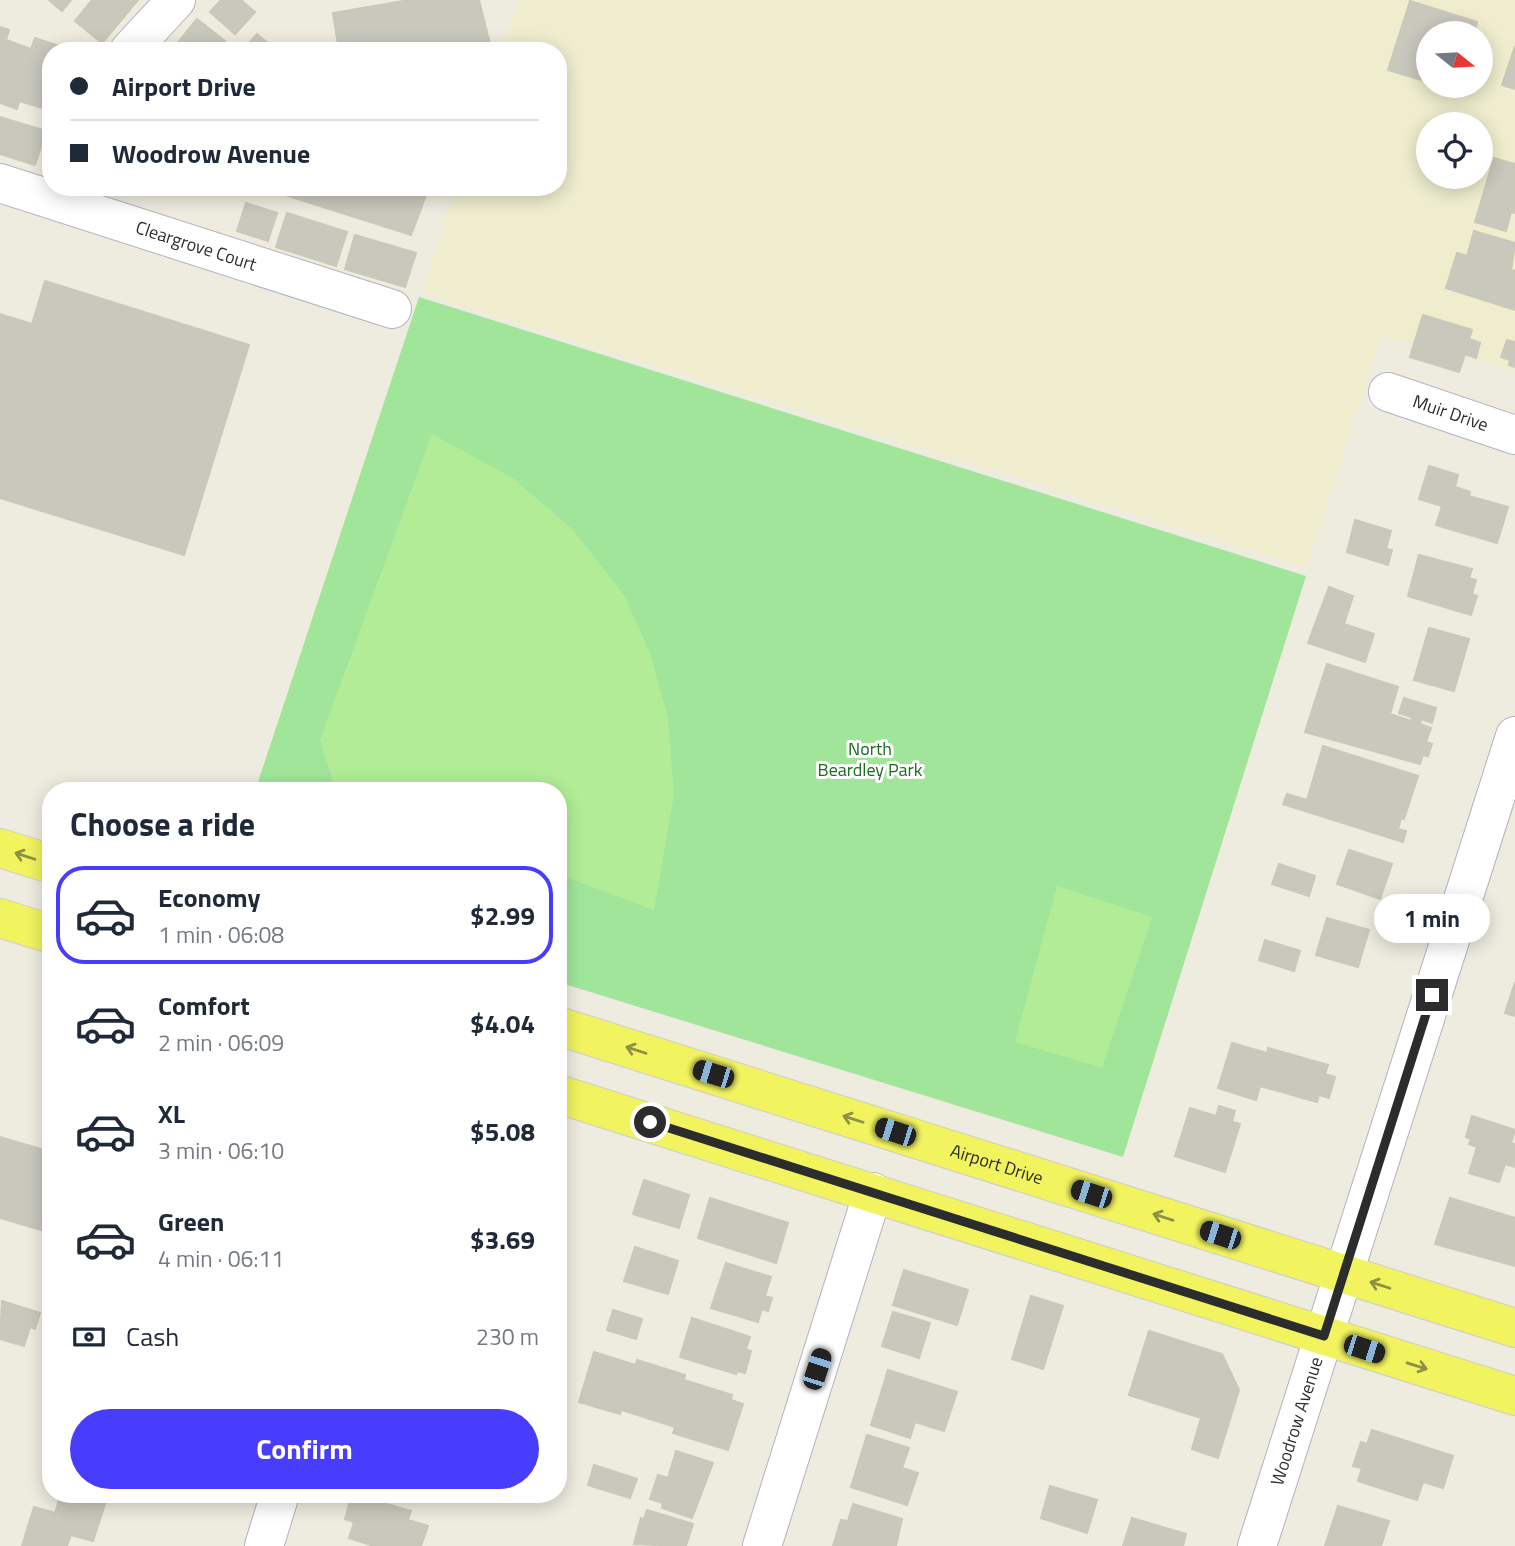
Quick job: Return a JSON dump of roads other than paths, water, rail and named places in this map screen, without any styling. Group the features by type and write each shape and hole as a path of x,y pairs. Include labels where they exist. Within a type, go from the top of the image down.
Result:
{"main road":[{"path":"0,848 42,861"},
{"path":"0,918 42,931"},
{"name":"Airport Drive","path":"567,1029 1515,1328"},
{"path":"567,1097 1515,1396"}],"street":[{"path":"137,42 176,0"},
{"name":"Cleargrove Court","path":"0,183 42,190"},
{"name":"Cleargrove Court","path":"65,196 392,309"},
{"name":"Muir Drive","path":"1388,392 1515,435"},
{"name":"Woodrow Avenue","path":"1257,1546 1515,736"},
{"path":"762,1546 873,1192"},
{"path":"264,1546 278,1503"}],"park label":[{"name":"North Beardley Park","path":"870,759"}]}
